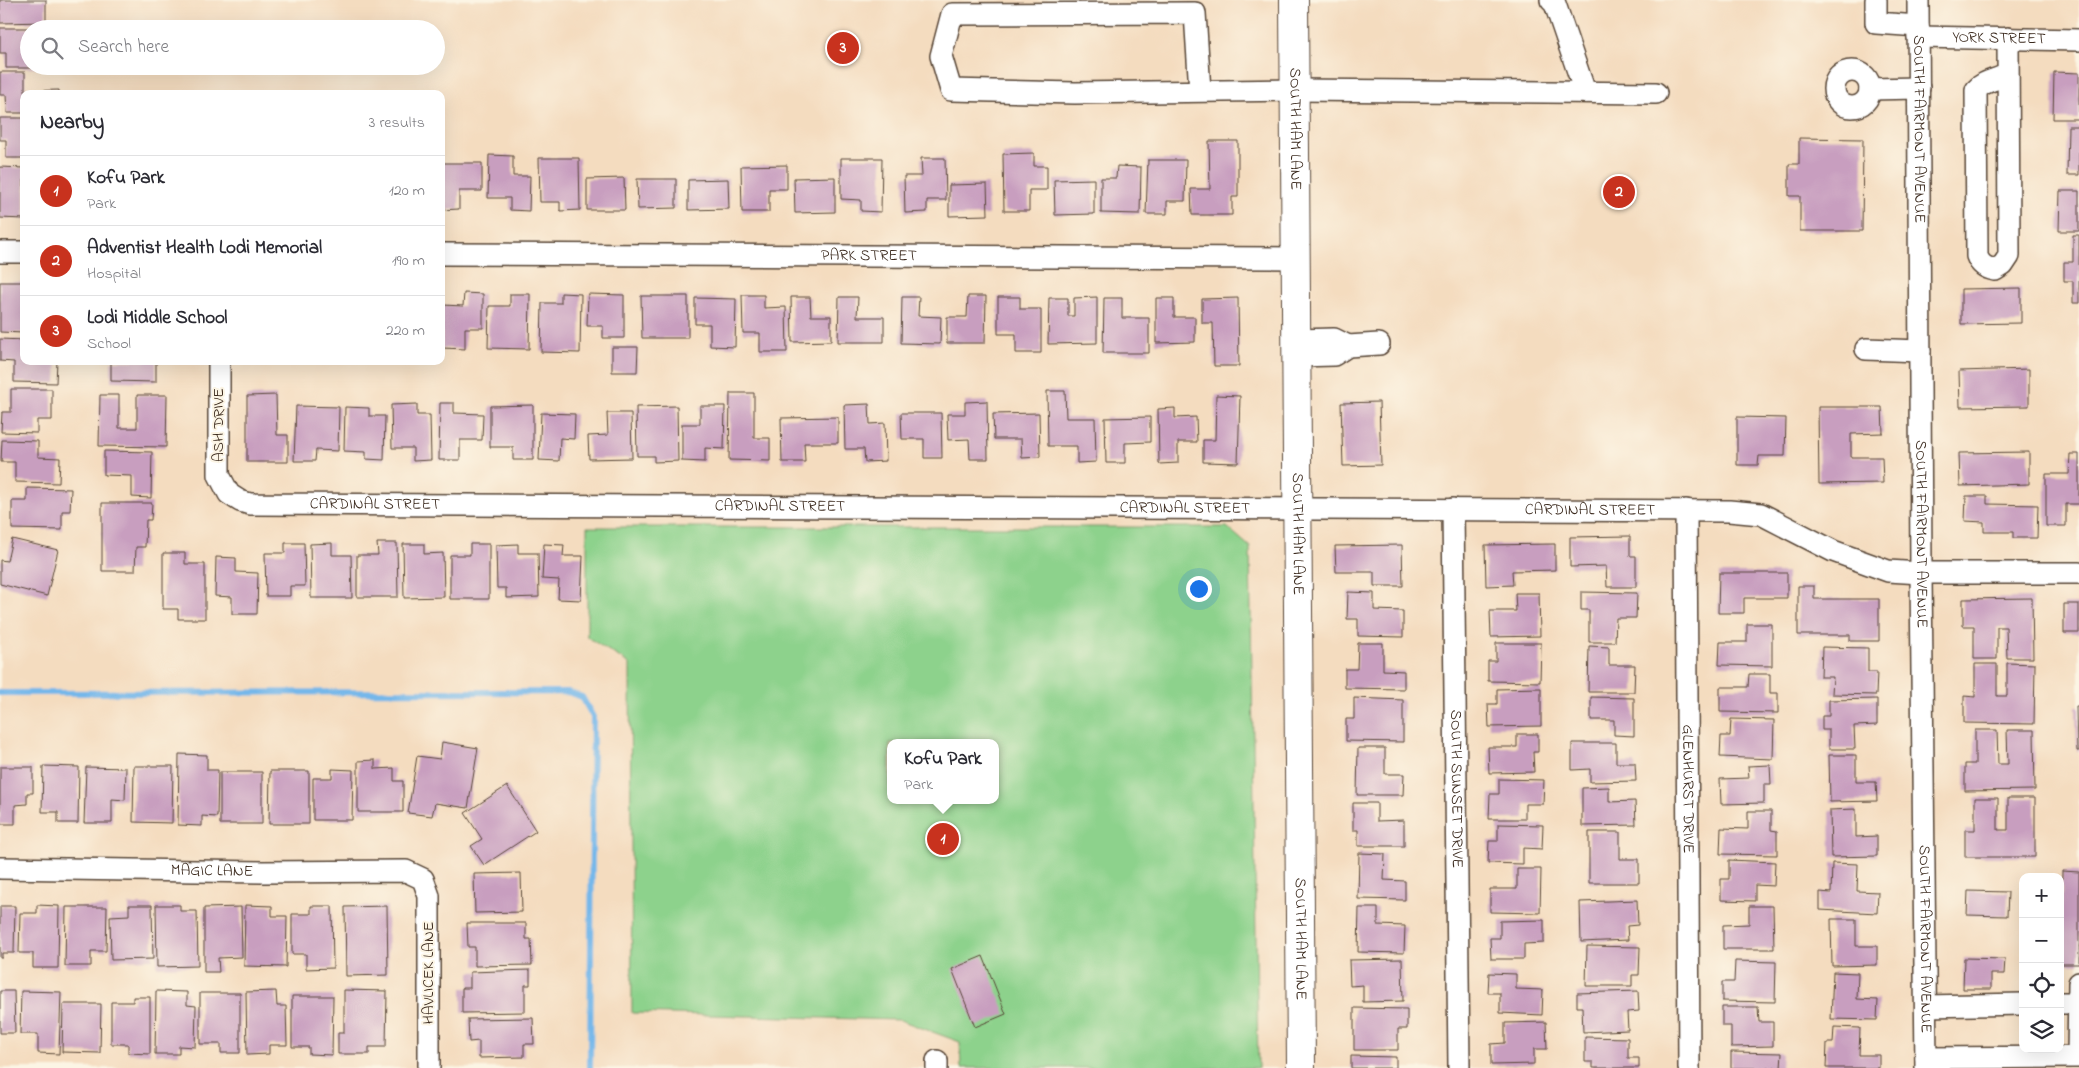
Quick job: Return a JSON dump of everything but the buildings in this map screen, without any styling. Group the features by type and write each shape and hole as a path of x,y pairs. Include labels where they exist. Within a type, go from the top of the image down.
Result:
{"main road":[{"name":"SOUTH HAM LANE","path":"1294,0 1301,1068"}],"street":[{"path":"1550,0 1555,4 1584,92"},
{"name":"YORK STREET","path":"1876,0 1876,23 1918,31 2008,38 2079,40"},
{"name":"SOUTH FAIRMONT AVENUE","path":"1918,0 1926,1063"},
{"path":"1200,91 1195,13 952,14 941,56 951,90 1075,93 1294,90 1656,93"},
{"path":"2007,74 1997,80 1982,83 1976,90 1977,256 1979,262 1995,270 2003,265 2009,256 2008,38"},
{"path":"1827,90 1839,102 1852,107 1865,102 1870,89 1918,88"},
{"path":"0,252 20,252"},
{"name":"PARK STREET","path":"445,254 1296,258"},
{"path":"1297,348 1334,339 1348,346 1378,344"},
{"path":"1866,349 1920,351"},
{"name":"ASH DRIVE","path":"219,365 219,475 229,494 240,501 250,504 278,504"},
{"name":"CARDINAL STREET","path":"278,504 1728,511 1761,514 1833,550 1888,571 1921,573 2079,573"},
{"name":"SOUTH SUNSET DRIVE","path":"1452,509 1459,1068"},
{"name":"GLENHURST DRIVE","path":"1686,510 1689,1068"},
{"name":"MAGIC LANE","path":"0,868 262,872 406,871 423,879"},
{"name":"HAVLICEK LANE","path":"423,879 429,896 429,1068"},
{"path":"1926,1063 2078,1057 2072,996"},
{"path":"1926,1006 2019,1004"}],"green space":[{"path":"587,527 1227,527 1250,547 1258,1068 961,1068 960,1042 900,1020 632,1013 630,664 587,637"}],"waterway":[{"path":"0,693 568,692 582,697 593,717 590,1068"}],"place":[{"name":"Lodi Middle School","path":"843,48"},
{"name":"Adventist Health Lodi Memorial","path":"1619,192"},
{"name":"Kofu Park","path":"943,839"}]}
